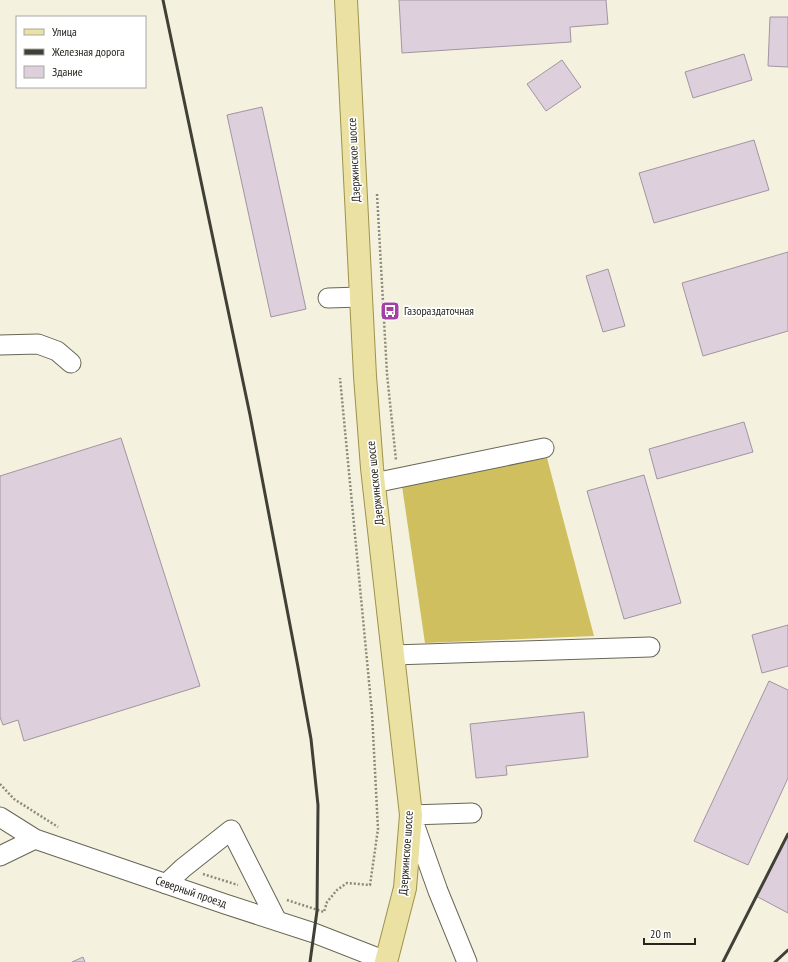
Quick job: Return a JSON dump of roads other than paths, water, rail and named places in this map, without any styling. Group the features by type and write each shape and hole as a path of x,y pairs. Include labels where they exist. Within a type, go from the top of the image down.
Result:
{"main road":[{"name":"Дзержинское шоссе","path":"346,0 365,376 374,484 411,815 405,888 386,961"}],"street":[{"path":"328,298 361,297"},
{"path":"0,345 38,344 58,351 71,363"},
{"path":"374,484 544,448"},
{"path":"393,655 650,647"},
{"path":"467,962 438,890 411,815 472,813"},
{"name":"Северный проезд","path":"0,817 35,839 314,933 386,961"},
{"path":"166,884 183,868 231,830 277,921"},
{"path":"0,856 35,839"}],"railway":[{"path":"163,0 250,415 311,739 318,805 317,911 310,962"},
{"path":"723,962 788,834"},
{"path":"775,962 788,950"}],"place":[{"name":"Газораздаточная","path":"390,311"}]}
